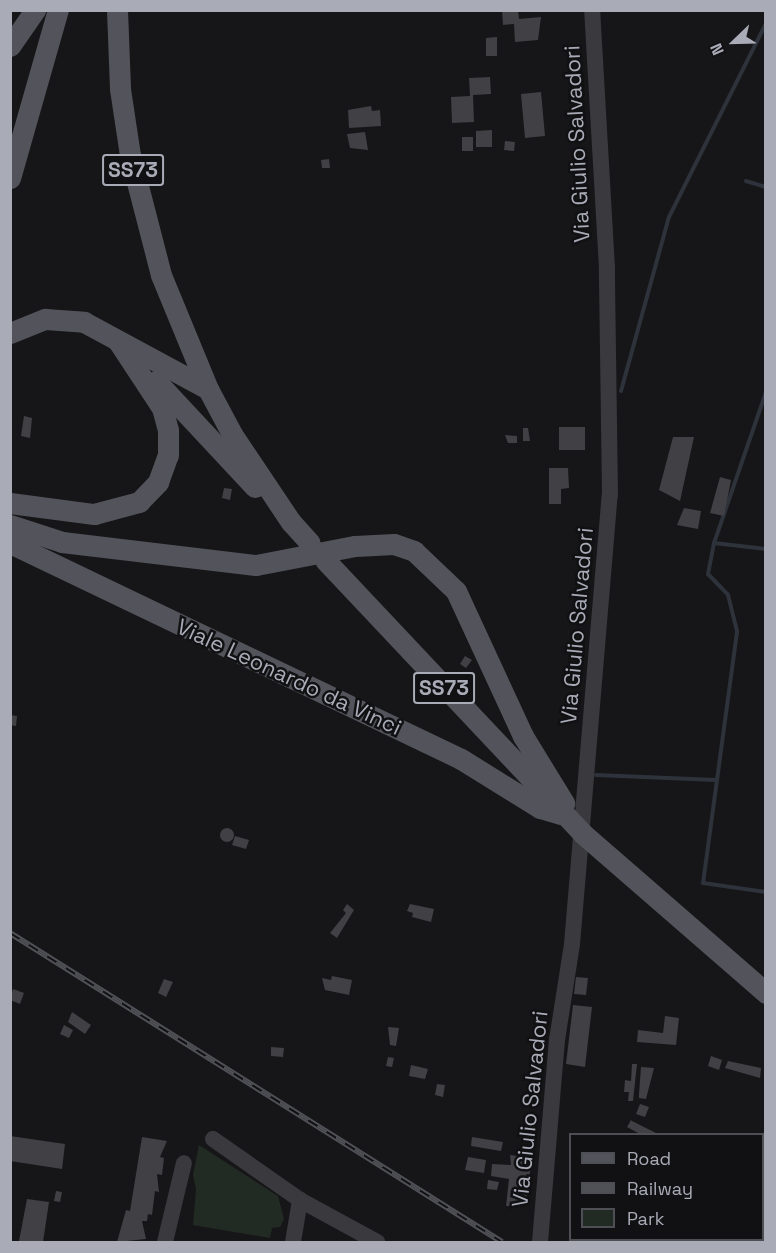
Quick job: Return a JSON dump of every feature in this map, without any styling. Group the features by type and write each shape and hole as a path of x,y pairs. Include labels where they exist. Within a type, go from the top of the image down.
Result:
{"main road":[{"path":"10,46 35,10"},
{"path":"10,178 58,10"},
{"name":"SS73","path":"117,10 120,89 144,215 161,274 208,389 232,434 291,522 310,543"},
{"path":"10,333 45,319 71,318 100,328 118,341 208,389 196,400 178,404"},
{"path":"118,341 291,522"},
{"path":"10,503 94,514 139,501 159,483 168,455 168,430 162,408 118,341"},
{"path":"10,525 62,542 256,565 355,546 394,544 414,551 456,591 523,736 573,824"},
{"name":"Viale Leonardo da Vinci","path":"10,543 461,759 540,808 573,824"},
{"name":"SS73","path":"324,560 573,824 765,993"}],"street":[{"name":"Via Giulio Salvadori","path":"540,1242 557,1040 572,944 573,824 611,484 607,268 592,10"},
{"path":"213,1139 300,1200 376,1242"},
{"path":"165,1242 184,1163"},
{"path":"293,1242 300,1200"}],"green space":[{"path":"199,1145 278,1196 284,1219 280,1227 272,1228 270,1238 193,1225 196,1189 193,1175"}],"building":[{"path":"502,10 518,10 519,19 541,17 538,40 515,42 514,24 503,25"},
{"path":"497,37 497,56 486,56 486,38"},
{"path":"490,77 491,94 473,95 474,122 452,123 451,97 470,96 469,78"},
{"path":"541,92 545,136 525,138 521,94"},
{"path":"371,106 372,111 380,110 381,126 349,128 348,110"},
{"path":"492,130 492,147 476,147 476,131"},
{"path":"365,132 368,150 350,148 347,134"},
{"path":"462,137 473,137 473,151 462,151"},
{"path":"505,141 515,142 514,151 504,150"},
{"path":"329,159 330,168 322,168 321,160"},
{"path":"24,416 32,418 30,438 21,436"},
{"path":"559,427 585,427 585,450 559,450"},
{"path":"523,428 528,428 530,441 523,441"},
{"path":"505,435 517,436 517,443 508,443"},
{"path":"673,437 694,437 680,501 659,490"},
{"path":"549,468 568,468 569,488 561,489 561,504 549,504"},
{"path":"720,477 731,480 724,516 710,513"},
{"path":"224,488 232,489 230,500 222,498"},
{"path":"684,508 701,511 698,529 677,525"},
{"path":"465,656 472,660 466,668 460,664"},
{"path":"10,715 17,716 16,726 10,725"},
{"path":"227,828 232,830 234,835 232,840 227,842 222,840 220,835 222,830"},
{"path":"235,836 249,840 246,849 232,845"},
{"path":"347,904 354,910 337,938 330,933 346,913 343,910"},
{"path":"410,904 434,909 431,922 412,917 413,913 407,911"},
{"path":"332,976 352,980 349,995 325,990 322,978 331,980"},
{"path":"576,977 588,978 586,995 574,994"},
{"path":"164,979 173,982 166,997 158,993"},
{"path":"13,989 24,993 20,1004 10,1000"},
{"path":"573,1005 592,1007 585,1067 566,1064"},
{"path":"72,1012 91,1025 85,1034 68,1022"},
{"path":"665,1016 679,1018 676,1045 637,1042 638,1030 663,1033"},
{"path":"64,1025 73,1030 69,1038 60,1034"},
{"path":"388,1027 399,1028 396,1046 390,1045"},
{"path":"271,1047 284,1048 283,1057 271,1056"},
{"path":"711,1056 722,1060 719,1070 708,1066"},
{"path":"388,1057 394,1058 392,1067 386,1066"},
{"path":"728,1061 761,1068 760,1078 725,1068"},
{"path":"632,1064 637,1064 633,1101 628,1101 629,1092 624,1092 625,1080 631,1081"},
{"path":"411,1065 428,1069 425,1079 409,1076"},
{"path":"641,1067 654,1068 646,1099 639,1098"},
{"path":"437,1084 445,1085 443,1097 435,1095"},
{"path":"640,1104 649,1107 645,1117 636,1114"},
{"path":"631,1120 656,1133 638,1133 627,1127"},
{"path":"10,1136 65,1144 62,1169 10,1161"},
{"path":"142,1137 167,1141 160,1157 164,1158 162,1175 157,1174 159,1192 155,1191 152,1215 148,1214 147,1221 142,1221 146,1239 117,1242 126,1210 130,1211"},
{"path":"472,1137 503,1142 501,1151 471,1146"},
{"path":"510,1155 532,1158 526,1202 521,1201 520,1207 506,1206 509,1179 491,1176 492,1164 511,1165"},
{"path":"468,1157 486,1160 484,1173 465,1170"},
{"path":"488,1180 499,1182 497,1190 487,1189"},
{"path":"56,1191 62,1192 60,1202 54,1201"},
{"path":"27,1199 49,1202 43,1242 19,1241"}],"waterway":[{"path":"621,391 669,217 766,23"},
{"path":"746,181 766,187"},
{"path":"766,392 714,543 708,574 728,595 737,632 703,883 766,892"},
{"path":"714,543 766,549"},
{"path":"596,775 716,780"}],"railway":[{"path":"10,933 502,1242"}]}
